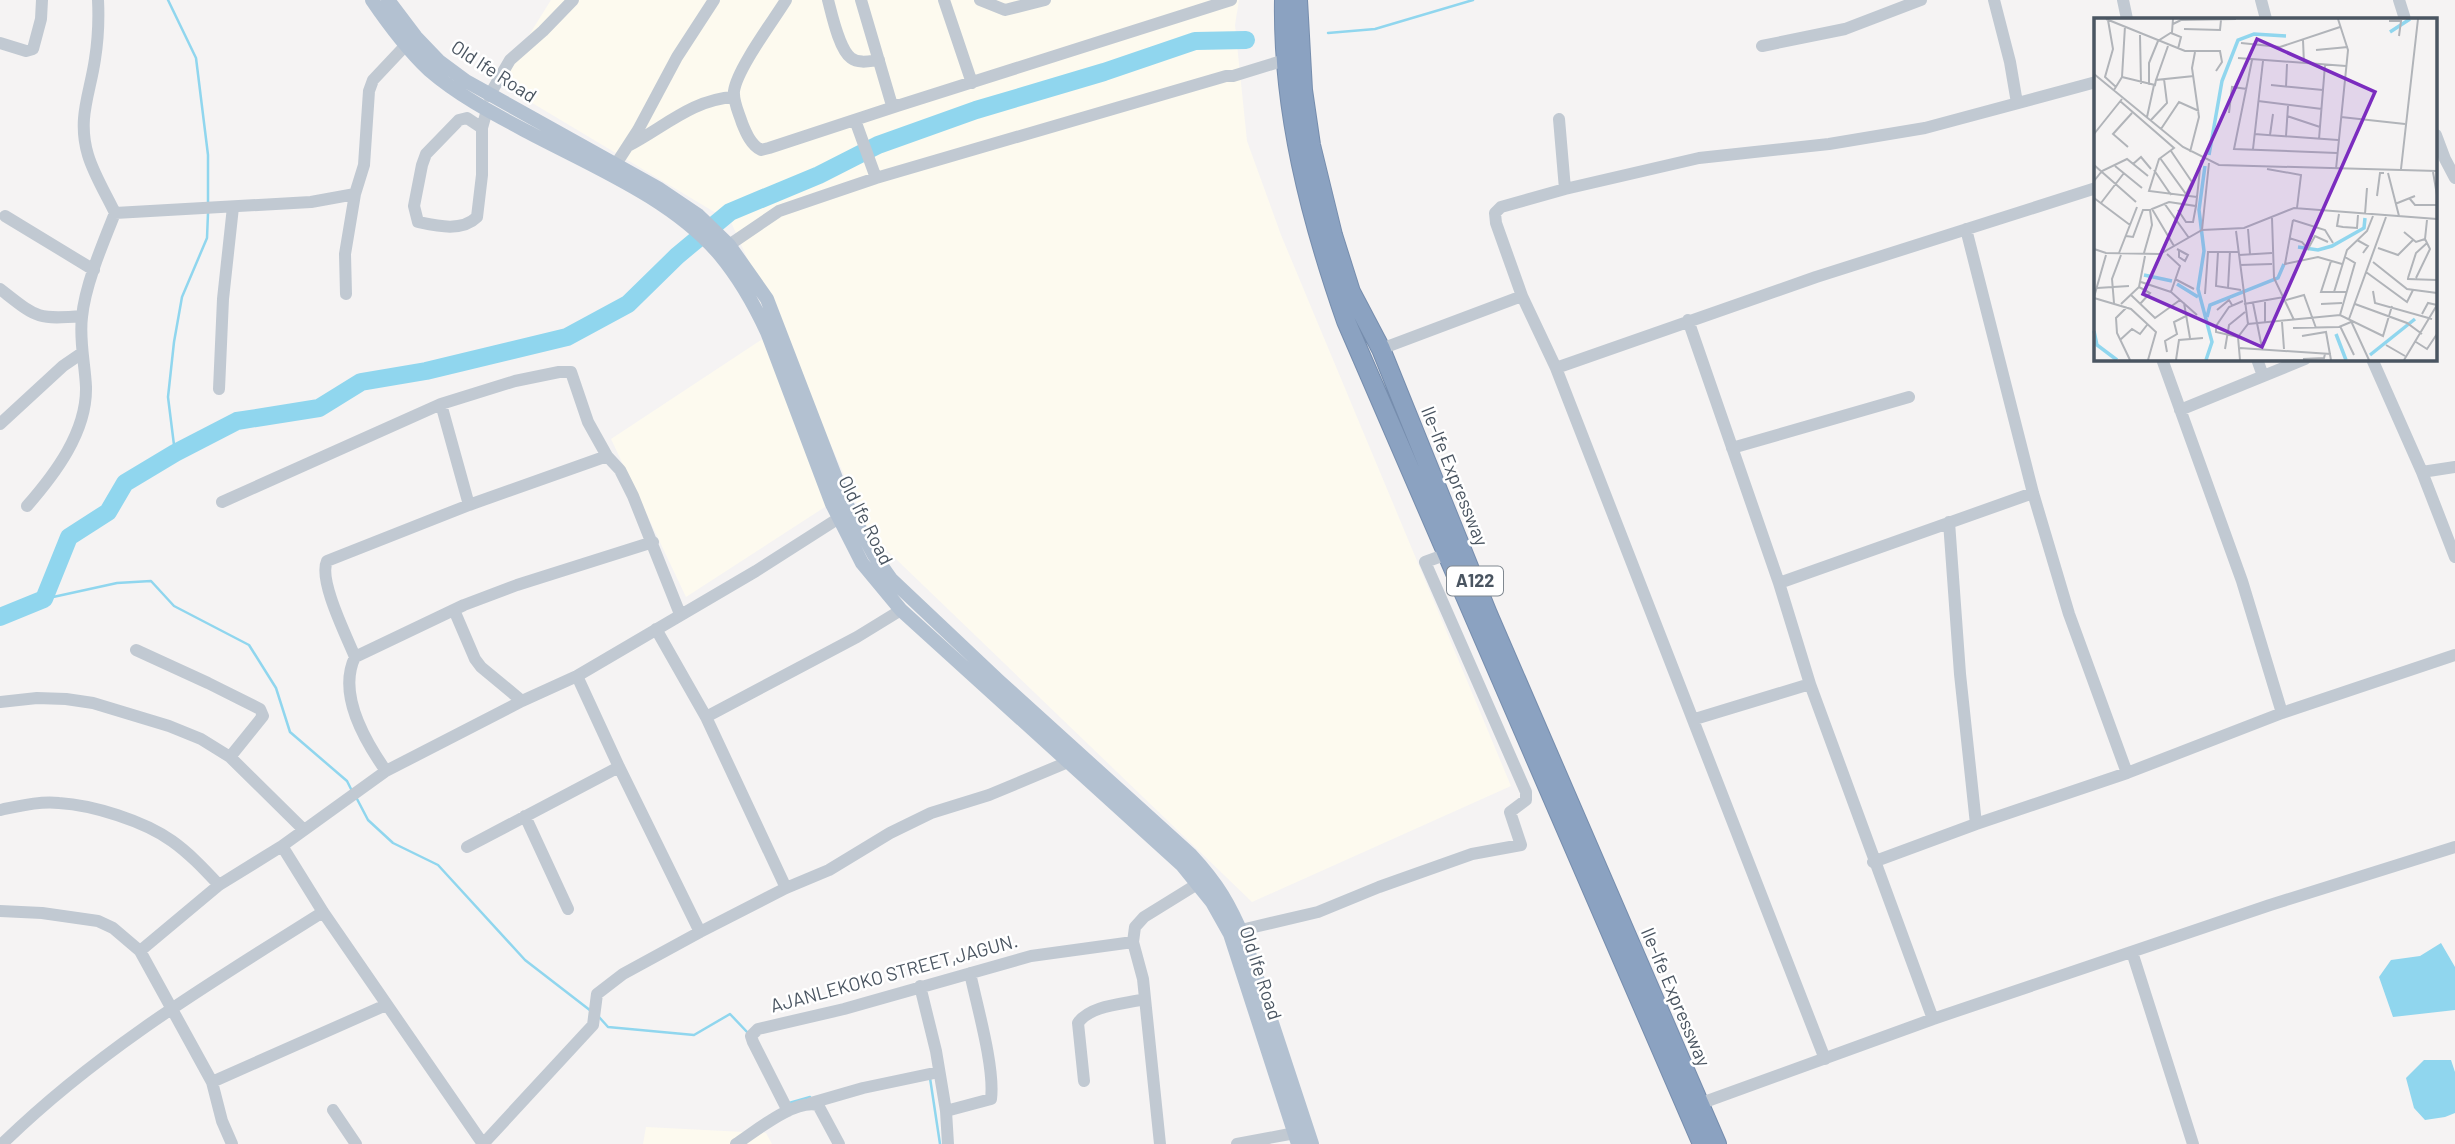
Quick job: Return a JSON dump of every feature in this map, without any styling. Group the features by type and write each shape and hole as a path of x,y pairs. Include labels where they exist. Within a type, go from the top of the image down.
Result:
{"highway":[{"name":"Ile-Ife Expressway","path":"1284,0 1285,60 1304,178 1328,268 1346,321 1702,1144"},
{"name":"Ile-Ife Expressway","path":"1298,0 1303,90 1311,145 1332,236 1351,292 1381,349 1488,614 1717,1144"}],"main road":[{"name":"Old Ife Road","path":"372,0 405,46 430,71 729,245 761,302 844,499 874,555 891,579 1068,762 1182,864 1199,883 1220,915 1230,934 1296,1138"},
{"name":"Old Ife Road","path":"388,0 416,37 439,61 488,103 616,164 703,229 740,280 761,302 767,332 839,518 863,563 901,610 995,686 1191,855 1223,894 1241,930 1312,1144"}],"street":[{"path":"0,43 26,51 33,48 41,19 42,0"},
{"path":"27,506 54,471 79,428 86,397 82,316 94,270 115,213 88,156 85,136 85,102 96,50 98,0"},
{"path":"482,128 467,118 459,120 426,154 414,206 418,222 460,227 477,217 482,175 482,128 488,103 510,60 573,0"},
{"path":"616,164 714,0"},
{"path":"786,0 740,74 734,89 734,97 746,131 755,147 761,150 856,123 897,106 1018,66 1231,0"},
{"path":"828,0 845,50 852,60 879,60"},
{"path":"861,0 891,102 897,106"},
{"path":"944,0 972,83"},
{"path":"980,0 1005,10 1045,0"},
{"path":"1762,46 1845,29 1921,0"},
{"path":"1994,0 2010,62 2017,103"},
{"path":"2123,0 2127,18"},
{"path":"2261,0 2266,18"},
{"path":"2399,0 2405,18"},
{"path":"346,294 345,254 355,194 364,165 369,91 373,80 405,46"},
{"path":"729,245 779,211 875,176 1285,60"},
{"path":"1825,1059 1695,719 1556,368 1522,296 1496,223 1495,213 1501,207 1565,189 1699,158 1829,144 1925,128 2094,83"},
{"path":"628,145 695,106 711,99 734,97"},
{"path":"1559,119 1565,189"},
{"path":"856,123 875,176"},
{"path":"2438,140 2455,178"},
{"path":"1556,368 1688,320 2094,189"},
{"path":"115,213 312,202 355,194"},
{"path":"219,389 223,299 233,207"},
{"path":"5,216 94,270"},
{"path":"1966,229 2032,493 2069,614 2127,773"},
{"path":"0,289 38,317 82,316"},
{"path":"1381,349 1522,296"},
{"path":"1688,320 1779,583 1810,684 1873,862 1933,1019"},
{"path":"0,424 82,352"},
{"path":"2162,360 2242,581 2282,713"},
{"path":"2257,360 2263,376"},
{"path":"2180,410 2303,360"},
{"path":"2372,360 2422,472 2455,556"},
{"path":"222,502 441,404 515,381 572,372 588,422 607,456 620,470 653,542 680,614"},
{"path":"1732,448 1909,397"},
{"path":"441,404 469,505"},
{"path":"386,771 367,743 355,713 348,676 355,657 330,594 324,568 327,562 469,505 607,456"},
{"path":"2422,472 2455,467"},
{"path":"1779,583 2032,493"},
{"path":"140,951 219,885 282,846 386,771 522,701 577,676 756,571 839,518"},
{"path":"1949,522 1960,674 1976,824"},
{"path":"355,657 454,610 517,585 653,542"},
{"path":"1241,930 1318,912 1472,854 1521,845 1510,812 1526,800 1526,792 1425,562 1447,554"},
{"path":"454,610 468,648 475,659 522,701"},
{"path":"706,718 857,637 901,610"},
{"path":"656,629 706,718 786,888"},
{"path":"136,650 260,709 263,716 230,757"},
{"path":"1873,862 2127,773 2282,713 2455,655"},
{"path":"577,676 700,932"},
{"path":"1695,719 1810,684"},
{"path":"0,702 37,698 93,703 169,726 201,739 230,757 304,830"},
{"path":"282,846 323,912 483,1144 593,1025 597,994 623,974 786,888 829,870 866,846 931,813 989,795 1068,762"},
{"path":"467,847 619,767"},
{"path":"0,810 32,804 59,803 87,807 115,816 150,828 170,839 219,885"},
{"path":"525,816 568,909"},
{"path":"1699,1104 1933,1019 2455,846"},
{"path":"1160,1144 1143,979 1133,942 1135,927 1144,917 1199,883"},
{"path":"0,911 42,913 98,921 113,928 140,951 212,1082 222,1121 232,1144"},
{"path":"2,1144 94,1063 171,1007 323,912"},
{"name":"AJANLEKOKO STREET,JAGUN.","path":"788,1111 752,1042 751,1036 758,1029 844,1009 1031,956 1133,942"},
{"path":"2133,952 2193,1144"},
{"path":"946,1111 991,1100 989,1063 970,973"},
{"path":"920,986 936,1051 946,1111 948,1144"},
{"path":"1084,1081 1078,1023 1082,1017 1091,1011 1145,999"},
{"path":"212,1082 386,1005"},
{"path":"736,1144 788,1111 863,1088 939,1072"},
{"path":"811,1103 818,1105 839,1144"},
{"path":"333,1110 356,1144"},
{"path":"1237,1144 1296,1138"}],"shaded area":[{"path":"551,0 1239,0 1235,25 1247,141 1281,235 1511,786 1252,902 871,535 731,222 499,83"},
{"path":"764,338 828,505 686,597 611,439"},
{"path":"646,1127 766,1133 772,1144 643,1144"}],"water":[{"path":"2441,943 2455,967 2455,1010 2393,1017 2379,977 2391,960 2420,956"},
{"path":"2424,1060 2451,1060 2455,1072 2455,1113 2425,1120 2414,1108 2406,1078"}],"waterway":[{"path":"168,0 196,58 208,155 208,203"},
{"path":"1328,33 1375,29 1473,0"},
{"path":"0,617 44,599 69,537 108,512 125,483 237,421 319,408 361,382 426,371 567,337 628,304 677,256 730,212 819,175 878,145 976,110 1104,72 1195,41 1246,40"},
{"path":"175,453 168,397 174,342 182,297 207,238 208,213"},
{"path":"44,599 117,583 151,581 174,606 249,645 276,688 290,732 347,781 352,791"},
{"path":"356,797 368,820 393,843 438,865 525,960 591,1011"},
{"path":"599,1017 608,1027 694,1035 730,1014 748,1033"},
{"path":"930,1078 940,1144"},
{"path":"789,1103 810,1097"}]}
